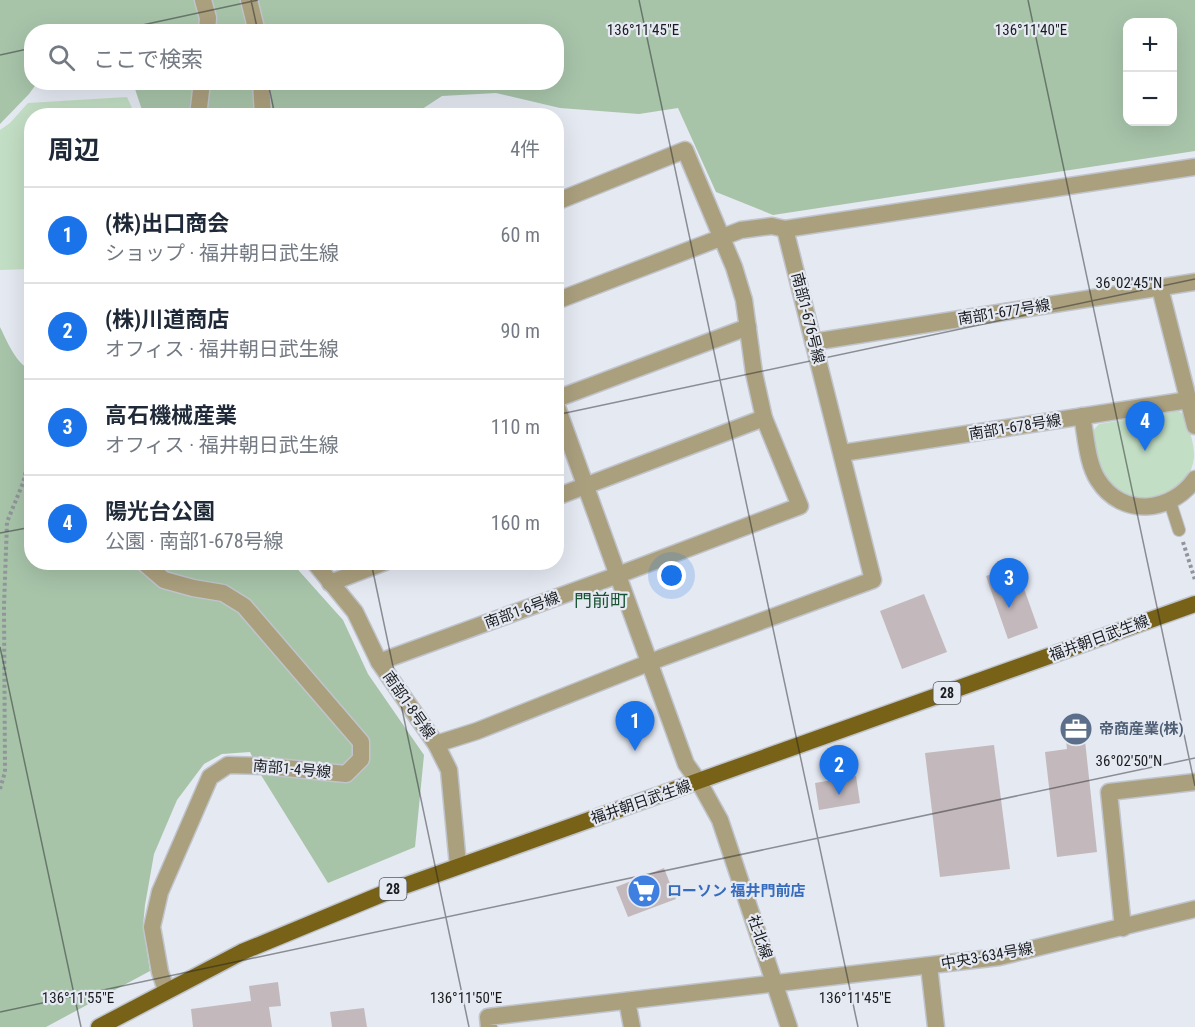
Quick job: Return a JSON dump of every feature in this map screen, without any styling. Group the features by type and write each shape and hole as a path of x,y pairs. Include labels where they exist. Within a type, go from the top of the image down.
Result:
{"main road":[{"name":"福井朝日武生線","path":"99,1027 242,952 319,918 458,865 699,782 1195,604"}],"street":[{"path":"203,0 208,24"},
{"path":"249,0 255,24"},
{"path":"199,108 201,90"},
{"path":"261,90 263,108"},
{"path":"564,199 685,150 734,267 744,300 754,373 764,418 564,494"},
{"path":"564,298 741,230 772,226 785,229 1195,167"},
{"name":"南部1-676号線","path":"650,663 873,580 785,229"},
{"name":"南部1-677号線","path":"813,342 1195,282"},
{"path":"1160,288 1195,426"},
{"path":"564,399 748,327"},
{"name":"南部1-678号線","path":"842,453 1189,400"},
{"path":"1082,417 1092,465 1098,480 1111,494 1127,504 1157,506 1170,502 1180,496 1195,478"},
{"name":"南部1-6号線","path":"379,662 800,506 764,418"},
{"name":"社北線","path":"564,424 686,764 720,820 789,1027"},
{"path":"1170,502 1179,530"},
{"name":"南部1-4号線","path":"153,570 164,579 193,588 223,593 244,606 361,742 361,759 346,774 266,766 228,765 210,777 160,892 152,927 160,972 166,990"},
{"name":"南部1-8号線","path":"320,570 355,612 379,662 436,744 449,770 458,865"},
{"path":"330,583 364,570"},
{"path":"436,744 477,731 650,663"},
{"path":"1123,928 1109,792 1195,782"},
{"name":"中央3-634号線","path":"489,1027 488,1017 999,957 1195,909"},
{"path":"928,966 936,1027"},
{"path":"627,1001 632,1027"}],"path":[{"path":"0,789 5,772 4,606 7,522 24,479"},
{"path":"1179,530 1195,580"}],"green space":[{"path":"0,0 1195,0 1195,151 773,215 716,192 678,108 639,114 560,108 496,93 442,96 424,108 141,108 135,90 564,90 564,24 24,24 24,90 32,90 0,124"},
{"path":"127,97 132,108 24,108 24,269 0,270 0,130 10,123 28,103"},
{"path":"0,327 16,357 24,365 24,570 298,570 343,620 368,674 424,755 415,847 328,883 261,775 250,752 222,754 204,764 177,800 154,854 143,926 150,971 46,1027 0,1027"},
{"path":"1179,411 1186,417 1194,453 1190,473 1181,485 1170,493 1143,498 1129,495 1116,487 1102,471 1093,431 1099,424"}],"building":[{"path":"1016,566 1038,628 1008,639 986,576"},
{"path":"924,594 947,652 902,669 880,611"},
{"path":"1083,722 1097,852 1057,857 1045,752 1067,749 1064,724"},
{"path":"994,745 1010,869 940,877 925,753"},
{"path":"856,776 860,803 819,810 815,783"},
{"path":"664,868 676,899 628,917 616,887"},
{"path":"278,982 281,1006 269,1007 272,1027 193,1027 191,1009 251,1001 249,986"},
{"path":"364,1008 367,1027 332,1027 330,1012"}],"place":[{"name":"陽光台公園","path":"1145,451"},
{"name":"高石機械産業","path":"1009,608"},
{"name":"帝商産業(株)","path":"1076,729"},
{"name":"(株)出口商会","path":"635,751"},
{"name":"(株)川道商店","path":"839,795"},
{"name":"ローソン 福井門前店","path":"644,891"}],"district":[{"name":"門前町","path":"601,600"}]}
